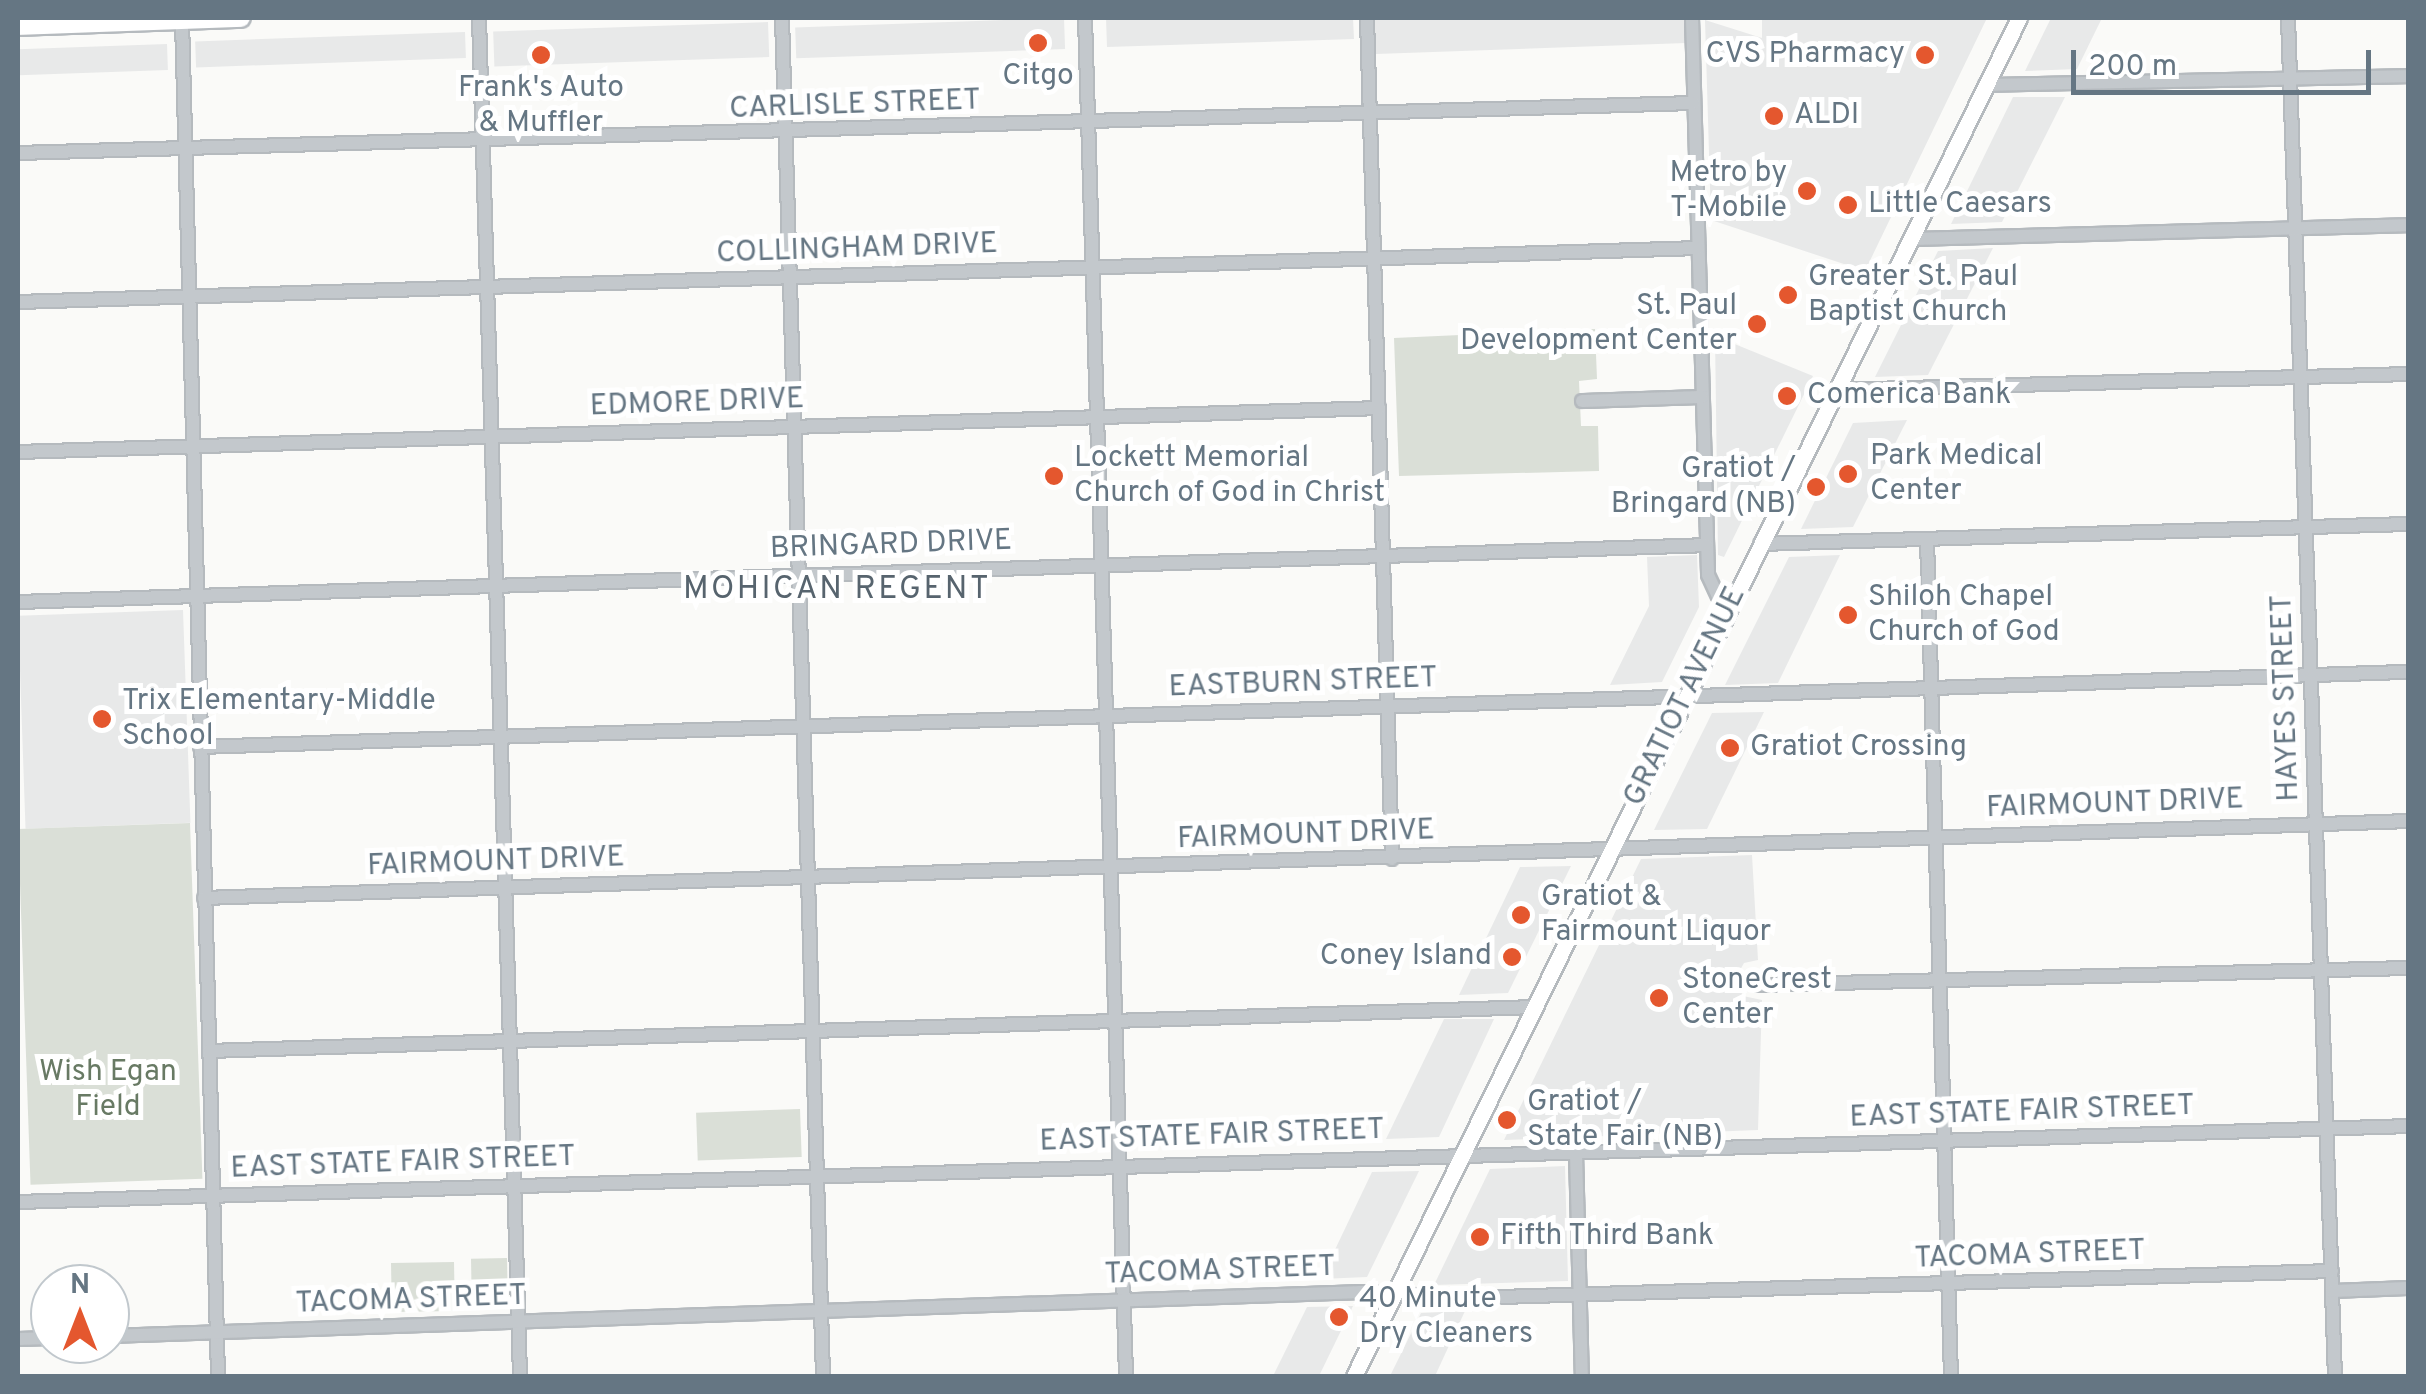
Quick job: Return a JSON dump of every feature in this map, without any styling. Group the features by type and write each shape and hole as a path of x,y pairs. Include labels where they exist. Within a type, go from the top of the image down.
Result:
{"highway":[{"path":"18,26 241,18"}],"main road":[{"name":"GRATIOT AVENUE","path":"1354,1376 2018,18"}],"street":[{"path":"479,18 520,1376"},
{"path":"782,18 823,1376"},
{"path":"1085,18 1098,563 1126,1376"},
{"path":"1367,18 1392,859"},
{"path":"1692,18 1706,545 1712,587 1731,604"},
{"name":"HAYES STREET","path":"2288,18 2335,1376"},
{"path":"182,20 218,1376"},
{"path":"1986,85 2408,76"},
{"name":"CARLISLE STREET","path":"18,153 786,134 1693,104"},
{"path":"1911,239 2408,225"},
{"name":"COLLINGHAM DRIVE","path":"18,302 1698,248"},
{"path":"1836,390 2408,374"},
{"path":"1582,401 1702,397"},
{"name":"EDMORE DRIVE","path":"18,452 1379,408"},
{"path":"1760,544 2408,524"},
{"path":"1926,539 1951,1376"},
{"name":"BRINGARD DRIVE","path":"18,602 1706,545"},
{"name":"EASTBURN STREET","path":"200,746 2408,672"},
{"name":"FAIRMOUNT DRIVE","path":"204,898 2408,821"},
{"path":"1758,985 1940,984 2408,968"},
{"path":"209,1051 1534,1008"},
{"name":"EAST STATE FAIR STREET","path":"18,1202 2408,1126"},
{"path":"1576,1153 1582,1376"},
{"name":"TACOMA STREET","path":"130,1335 1123,1301 1580,1295 2332,1271"},
{"path":"2332,1292 2408,1288"}],"shaded area":[{"path":"1064,18 1065,49 796,58 795,27"},
{"path":"1106,18 1353,18 1354,39 1107,47"},
{"path":"1374,18 1684,18 1686,43 1376,54"},
{"path":"1762,18 1987,18 1865,271 1711,220 1705,20 1762,38"},
{"path":"2051,18 2102,18 2077,69 2025,71"},
{"path":"768,22 769,57 494,67 493,32"},
{"path":"465,32 466,58 196,67 195,41"},
{"path":"167,44 168,70 19,75 18,49"},
{"path":"2013,97 2065,97 2002,222 1951,224"},
{"path":"1993,248 1928,375 1875,377 1938,251"},
{"path":"1715,336 1813,376 1724,557 1718,555"},
{"path":"1907,420 1853,527 1801,529 1853,423"},
{"path":"1697,555 1699,607 1662,682 1610,685 1649,606 1647,557"},
{"path":"1840,555 1778,683 1725,685 1789,557"},
{"name":"Trix Elementary-Middle School","path":"183,610 190,823 26,829 18,616"},
{"path":"1764,712 1707,829 1654,830 1712,713"},
{"name":"StoneCrest Center","path":"1752,855 1758,960 1744,963 1735,979 1743,996 1762,1000 1758,1130 1504,1140 1641,859"},
{"path":"1571,866 1508,993 1459,995 1520,867"},
{"path":"1444,1019 1494,1019 1439,1137 1386,1139"},
{"path":"1565,1166 1568,1281 1434,1285 1490,1169"},
{"path":"1419,1171 1367,1277 1321,1279 1372,1172"},
{"path":"1353,1306 1319,1376 1273,1376 1307,1307"},
{"path":"1465,1311 1435,1376 1390,1376 1421,1313"}],"green space":[{"path":"1595,329 1597,379 1579,381 1581,426 1598,426 1599,471 1399,476 1394,338"},
{"name":"Wish Egan Field","path":"190,823 202,1179 31,1185 18,829"},
{"path":"800,1109 802,1157 698,1161 696,1113"},
{"path":"507,1258 508,1309 472,1310 471,1259"},
{"path":"454,1262 455,1311 392,1312 391,1263"}],"place":[{"name":"Citgo","path":"1038,43"},
{"name":"Frank's Auto & Muffler","path":"541,55"},
{"name":"CVS Pharmacy","path":"1925,55"},
{"name":"ALDI","path":"1774,116"},
{"name":"Metro by T-Mobile","path":"1807,191"},
{"name":"Little Caesars","path":"1848,205"},
{"name":"Greater St. Paul Baptist Church","path":"1788,295"},
{"name":"St. Paul Development Center","path":"1757,324"},
{"name":"Comerica Bank","path":"1787,396"},
{"name":"Park Medical Center","path":"1848,474"},
{"name":"Lockett Memorial Church of God in Christ","path":"1054,476"},
{"name":"Gratiot / Bringard (NB)","path":"1816,487"},
{"name":"Shiloh Chapel Church of God","path":"1848,615"},
{"name":"Trix Elementary-Middle School","path":"102,719"},
{"name":"Gratiot Crossing","path":"1730,748"},
{"name":"Gratiot & Fairmount Liquor","path":"1521,915"},
{"name":"Coney Island","path":"1512,957"},
{"name":"StoneCrest Center","path":"1659,998"},
{"name":"Gratiot / State Fair (NB)","path":"1507,1120"},
{"name":"Fifth Third Bank","path":"1480,1237"},
{"name":"40 Minute Dry Cleaners","path":"1339,1317"}],"district":[{"name":"MOHICAN REGENT","path":"837,590"}]}
